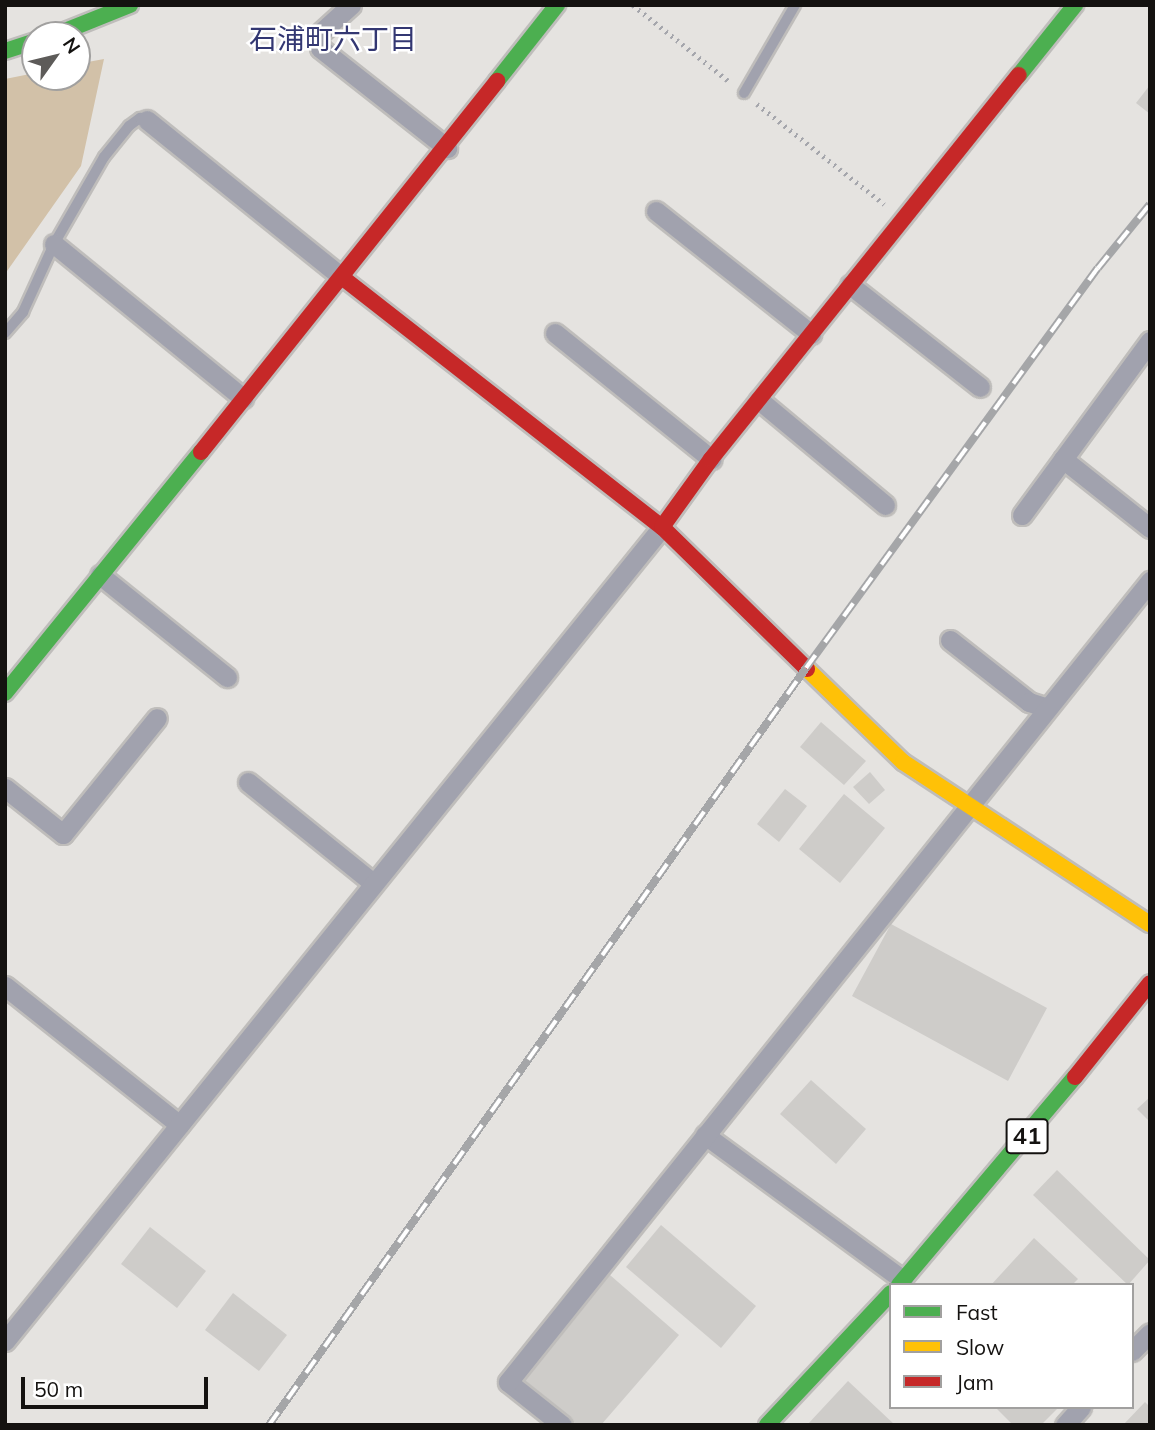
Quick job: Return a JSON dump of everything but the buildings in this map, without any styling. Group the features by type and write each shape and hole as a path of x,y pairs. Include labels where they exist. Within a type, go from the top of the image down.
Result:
{"main road":[{"path":"90,21 130,5"},
{"path":"5,694 343,278 557,5"},
{"path":"662,527 712,459 1075,5"},
{"path":"343,278 662,527 903,762 936,787 972,803 1150,923"},
{"name":"41","path":"901,1283 990,1182 1150,983"},
{"name":"41","path":"767,1425 889,1296"}],"street":[{"path":"351,5 318,35 320,48 447,148"},
{"path":"147,120 343,278"},
{"path":"656,211 811,334"},
{"path":"54,244 243,398"},
{"path":"850,285 980,387"},
{"path":"555,333 712,459"},
{"path":"1022,515 1150,341"},
{"path":"759,400 885,505"},
{"path":"1063,459 1150,528"},
{"path":"5,1341 662,527"},
{"path":"100,575 227,677"},
{"path":"562,1425 508,1382 1150,581"},
{"path":"950,639 1029,702 1047,708"},
{"path":"5,789 63,834 157,718"},
{"path":"248,782 373,883"},
{"path":"5,986 180,1125"},
{"path":"705,1135 894,1283"},
{"path":"1134,1349 1150,1333"},
{"path":"1065,1425 1079,1409"}],"lane":[{"path":"744,93 795,5"},
{"path":"5,333 23,312 54,244 114,142 140,118 147,120"}],"path":[{"path":"633,5 903,219"}],"shaded area":[{"path":"104,59 81,166 5,274 5,79 21,76 21,91 91,91 91,61"}],"railway":[{"path":"269,1425 806,668 1098,268 1150,204"}],"traffic: fast":[{"path":"90,21 130,5"},
{"path":"497,81 557,5"},
{"path":"1019,75 1075,5"},
{"path":"5,51 21,46"},
{"path":"5,693 201,452"},
{"path":"901,1283 1075,1077"},
{"path":"767,1425 889,1295"}],"traffic: slow":[{"path":"807,669 903,762 1150,924"}],"traffic: jam":[{"path":"662,527 711,459 1019,75"},
{"path":"201,452 497,81"},
{"path":"343,278 662,527 807,669"},
{"path":"1075,1077 1150,983"}],"district":[{"name":"石浦町六丁目","path":"333,39"}]}
